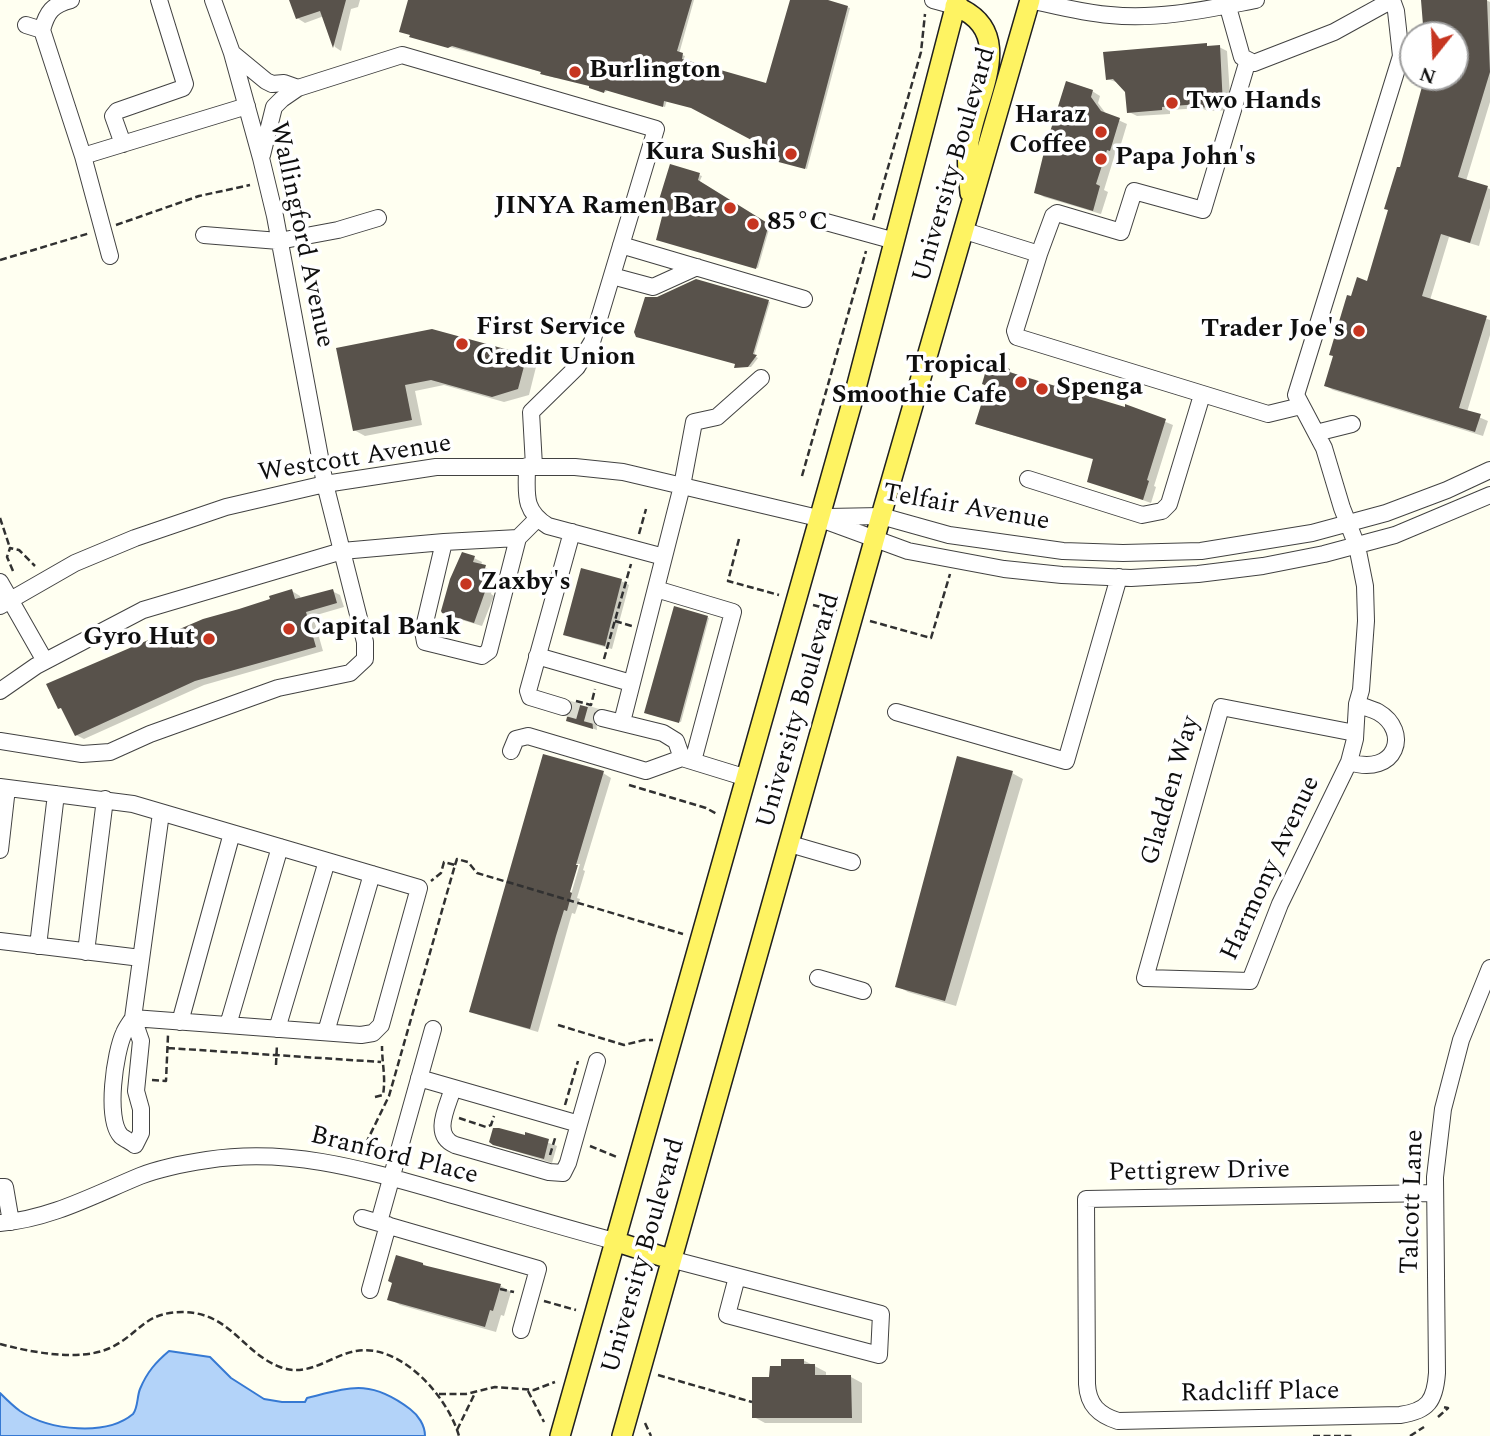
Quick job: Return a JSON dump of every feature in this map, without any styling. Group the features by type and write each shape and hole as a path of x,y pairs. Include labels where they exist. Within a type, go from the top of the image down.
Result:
{"main road":[{"name":"University Boulevard","path":"622,1436 881,516 1030,0"},
{"path":"956,3 983,25 990,51 968,149 971,211"},
{"name":"University Boulevard","path":"560,1436 747,778 895,241 956,3"},
{"path":"614,1241 670,1259"}],"street":[{"path":"71,0 56,4 34,28 83,156 110,256"},
{"path":"123,144 113,116 117,111 183,88 185,84 159,0"},
{"name":"Wallingford Avenue","path":"0,741 82,754 110,752 150,734 278,688 351,673 365,659 365,642 325,484 267,181 232,53 214,0"},
{"path":"933,0 956,3"},
{"path":"1030,0 1070,10 1129,16 1186,13 1227,3 1256,0"},
{"path":"1227,3 1242,57 1248,60 1254,63 1334,32 1392,0 1396,10 1401,56 1296,395 1301,405 1268,414 1017,337 1015,331 1053,216 1057,213 1121,232 1134,191 1203,210 1248,60"},
{"path":"232,53 266,81 298,88"},
{"path":"261,158 274,107 298,88 402,55 656,129 592,342 577,367 531,412 528,506 537,519 548,526 664,557"},
{"path":"83,156 247,106"},
{"path":"204,235 279,241 338,230 378,218"},
{"path":"826,222 895,241"},
{"path":"965,231 1040,254"},
{"path":"621,245 804,299"},
{"path":"612,276 653,288 696,267"},
{"path":"621,722 682,486 694,422 717,417 761,378"},
{"path":"1028,480 1142,514 1161,511 1170,504 1202,395"},
{"name":"Harmony Avenue","path":"1145,978 1250,981 1280,904 1349,762 1361,690 1366,621 1365,586 1357,545 1324,448 1301,405"},
{"path":"1316,433 1352,424"},
{"name":"Westcott Avenue","path":"11,600 75,563 135,538 226,507 325,484 436,467 575,467 623,472 818,518"},
{"name":"Telfair Avenue","path":"818,518 881,516 949,535 1063,551 1123,554 1201,551 1251,544 1387,513 1490,470"},
{"name":"Telfair Avenue","path":"818,518 908,551 1004,569 1119,578 1198,575 1324,554 1395,535 1490,495"},
{"path":"444,542 423,631 425,642 482,656 489,652 518,538 537,519"},
{"path":"561,707 530,696 531,677 572,532"},
{"path":"0,691 45,661 143,610 342,551 518,538"},
{"path":"895,712 1066,761 1119,578"},
{"path":"0,582 45,661"},
{"path":"656,589 733,612 688,759"},
{"path":"537,656 631,683"},
{"name":"Harmony Avenue","path":"1349,762 1364,766 1378,765 1388,760 1395,742 1394,731 1380,713 1357,704"},
{"name":"Gladden Way","path":"1145,978 1221,708 1355,733"},
{"path":"602,718 663,733 676,741 688,759"},
{"path":"511,751 516,739 528,736 646,771 688,759 747,778"},
{"path":"0,850 4,788 133,804 419,888 381,1025 373,1033 361,1035 133,1018"},
{"path":"38,946 56,794"},
{"path":"86,952 105,799"},
{"path":"135,1145 120,1134 113,1116 112,1095 121,1041 133,1018 161,813"},
{"path":"174,1021 232,833"},
{"path":"790,844 852,862"},
{"path":"229,1025 280,847"},
{"path":"277,1029 327,861"},
{"path":"326,1032 372,874"},
{"path":"0,941 141,958"},
{"name":"Talcott Lane","path":"1430,1403 1436,1389 1437,1373 1435,1193 1443,1109 1461,1040 1490,968"},
{"path":"818,978 863,991"},
{"path":"133,1018 141,1041 136,1091 142,1120 141,1133 135,1145 142,1175"},
{"path":"370,1290 391,1178 433,1029"},
{"path":"453,1088 442,1134 449,1143 557,1174 563,1173 597,1061"},
{"path":"419,1078 579,1124"},
{"path":"112,1095 136,1091"},
{"name":"Branford Place","path":"5,1223 46,1215 142,1175 243,1155 281,1156 332,1162 614,1241"},
{"path":"0,1187 5,1187 5,1223"},
{"name":"Pettigrew Drive","path":"1092,1405 1087,1394 1086,1199 1435,1193"},
{"path":"362,1218 538,1269 521,1330"},
{"path":"670,1259 881,1314 879,1355 727,1315 737,1277"},
{"name":"Radcliff Place","path":"1092,1405 1103,1416 1118,1421 1400,1415 1415,1413 1430,1403"}],"path":[{"path":"874,212 921,52 925,15"},
{"path":"0,260 199,196 267,181"},
{"path":"802,476 866,253"},
{"path":"561,707 562,697 591,705 646,509"},
{"path":"0,518 10,548 7,557 11,600"},
{"path":"739,540 728,581 931,638 950,574"},
{"path":"10,548 19,550 29,559 45,580"},
{"path":"629,785 706,808 717,814"},
{"path":"364,1155 367,1141 389,1096 457,859 468,862 477,873 683,934"},
{"path":"443,866 444,862 455,865"},
{"path":"166,1081 168,1048 174,1021"},
{"path":"558,1025 624,1045 653,1040"},
{"path":"276,1065 277,1029"},
{"path":"377,1029 386,1080 383,1095"},
{"path":"168,1048 382,1062"},
{"path":"375,1097 389,1096"},
{"path":"446,1114 486,1126 491,1125 495,1112"},
{"path":"0,1343 21,1350 59,1354 103,1351 113,1347 148,1320 185,1312 212,1318 225,1325 261,1357 282,1368 304,1370 318,1367 346,1354 373,1350 407,1366 437,1394 447,1408 459,1436"},
{"path":"657,1375 752,1402"},
{"path":"437,1394 475,1392 495,1387 528,1390 555,1382"},
{"path":"528,1390 544,1422"},
{"path":"457,1430 475,1392"},
{"path":"644,1420 651,1436"},
{"path":"1421,1428 1422,1435"},
{"path":"1313,1436 1353,1436"}],"water":[{"path":"169,1351 210,1357 231,1378 264,1399 305,1402 307,1398 322,1394 348,1389 371,1389 396,1399 416,1414 425,1436 0,1436 0,1393 32,1418 62,1427 94,1428 122,1421 133,1414 146,1377"}],"building":[{"path":"289,0 346,0 333,48 320,11 296,19"},
{"path":"408,0 692,0 677,51 683,53 682,59 766,83 790,0 828,0 848,6 805,169 771,160 774,152 691,108 664,101 663,107 605,90 604,93 589,86 540,74 541,72 452,46 448,48 409,37 410,35 399,32"},
{"path":"1421,0 1487,0 1490,72 1458,177 1488,186 1470,243 1441,234 1422,296 1487,316 1459,408 1481,414 1475,432 1324,386 1333,356 1329,355 1347,295 1351,296 1357,277 1367,281 1388,210 1384,209 1397,167 1400,167 1421,91 1469,91 1469,21 1423,21"},
{"path":"1207,43 1207,46 1220,45 1223,106 1198,108 1198,104 1127,113 1125,92 1113,79 1106,80 1103,52"},
{"path":"1066,81 1093,90 1091,97 1101,111 1120,118 1096,184 1100,186 1093,211 1034,193"},
{"path":"670,164 700,173 698,180 769,224 756,269 656,240 665,205 658,203"},
{"path":"696,279 769,300 753,354 757,355 748,367 734,368 735,364 636,337 634,332 645,297 657,297"},
{"path":"432,329 527,355 518,389 492,397 431,380 405,385 412,420 353,431 336,348"},
{"path":"988,363 1010,369 1009,372 1125,407 1125,404 1166,419 1143,500 1087,482 1093,459 975,424 987,386 982,384"},
{"name":"Zaxby's","path":"462,552 475,556 473,562 486,565 484,572 488,574 486,589 474,623 441,611 450,579"},
{"path":"581,568 622,579 605,646 563,635"},
{"path":"292,589 295,599 333,589 337,603 306,612 316,647 195,681 75,736 46,684 160,635 161,637 203,619 270,599 269,596"},
{"path":"674,606 708,616 679,723 644,713"},
{"path":"572,703 596,709 592,716 593,729 566,721 573,711"},
{"path":"543,754 604,771 576,865 567,911 564,910 530,1029 469,1012"},
{"path":"957,756 1013,771 945,1001 895,987"},
{"path":"493,1128 525,1135 525,1132 549,1139 544,1159 493,1145 489,1142"},
{"path":"396,1255 423,1265 501,1284 485,1327 387,1300 392,1283 388,1281"},
{"path":"781,1359 804,1359 804,1364 815,1364 815,1375 851,1375 852,1418 752,1418 752,1377 769,1377 770,1366 781,1366"}],"tunnel":[{"path":"563,707 602,718"}],"place":[{"name":"Burlington","path":"575,72"},
{"name":"Two Hands","path":"1172,103"},
{"name":"Haraz Coffee","path":"1101,132"},
{"name":"Kura Sushi","path":"791,154"},
{"name":"Papa John's","path":"1101,159"},
{"name":"JINYA Ramen Bar","path":"730,208"},
{"name":"85°C","path":"753,224"},
{"name":"Trader Joe's","path":"1359,331"},
{"name":"First Service Credit Union","path":"462,344"},
{"name":"Tropical Smoothie Cafe","path":"1021,382"},
{"name":"Spenga","path":"1042,389"},
{"name":"Zaxby's","path":"466,584"},
{"name":"Capital Bank","path":"289,629"},
{"name":"Gyro Hut","path":"209,639"}]}
